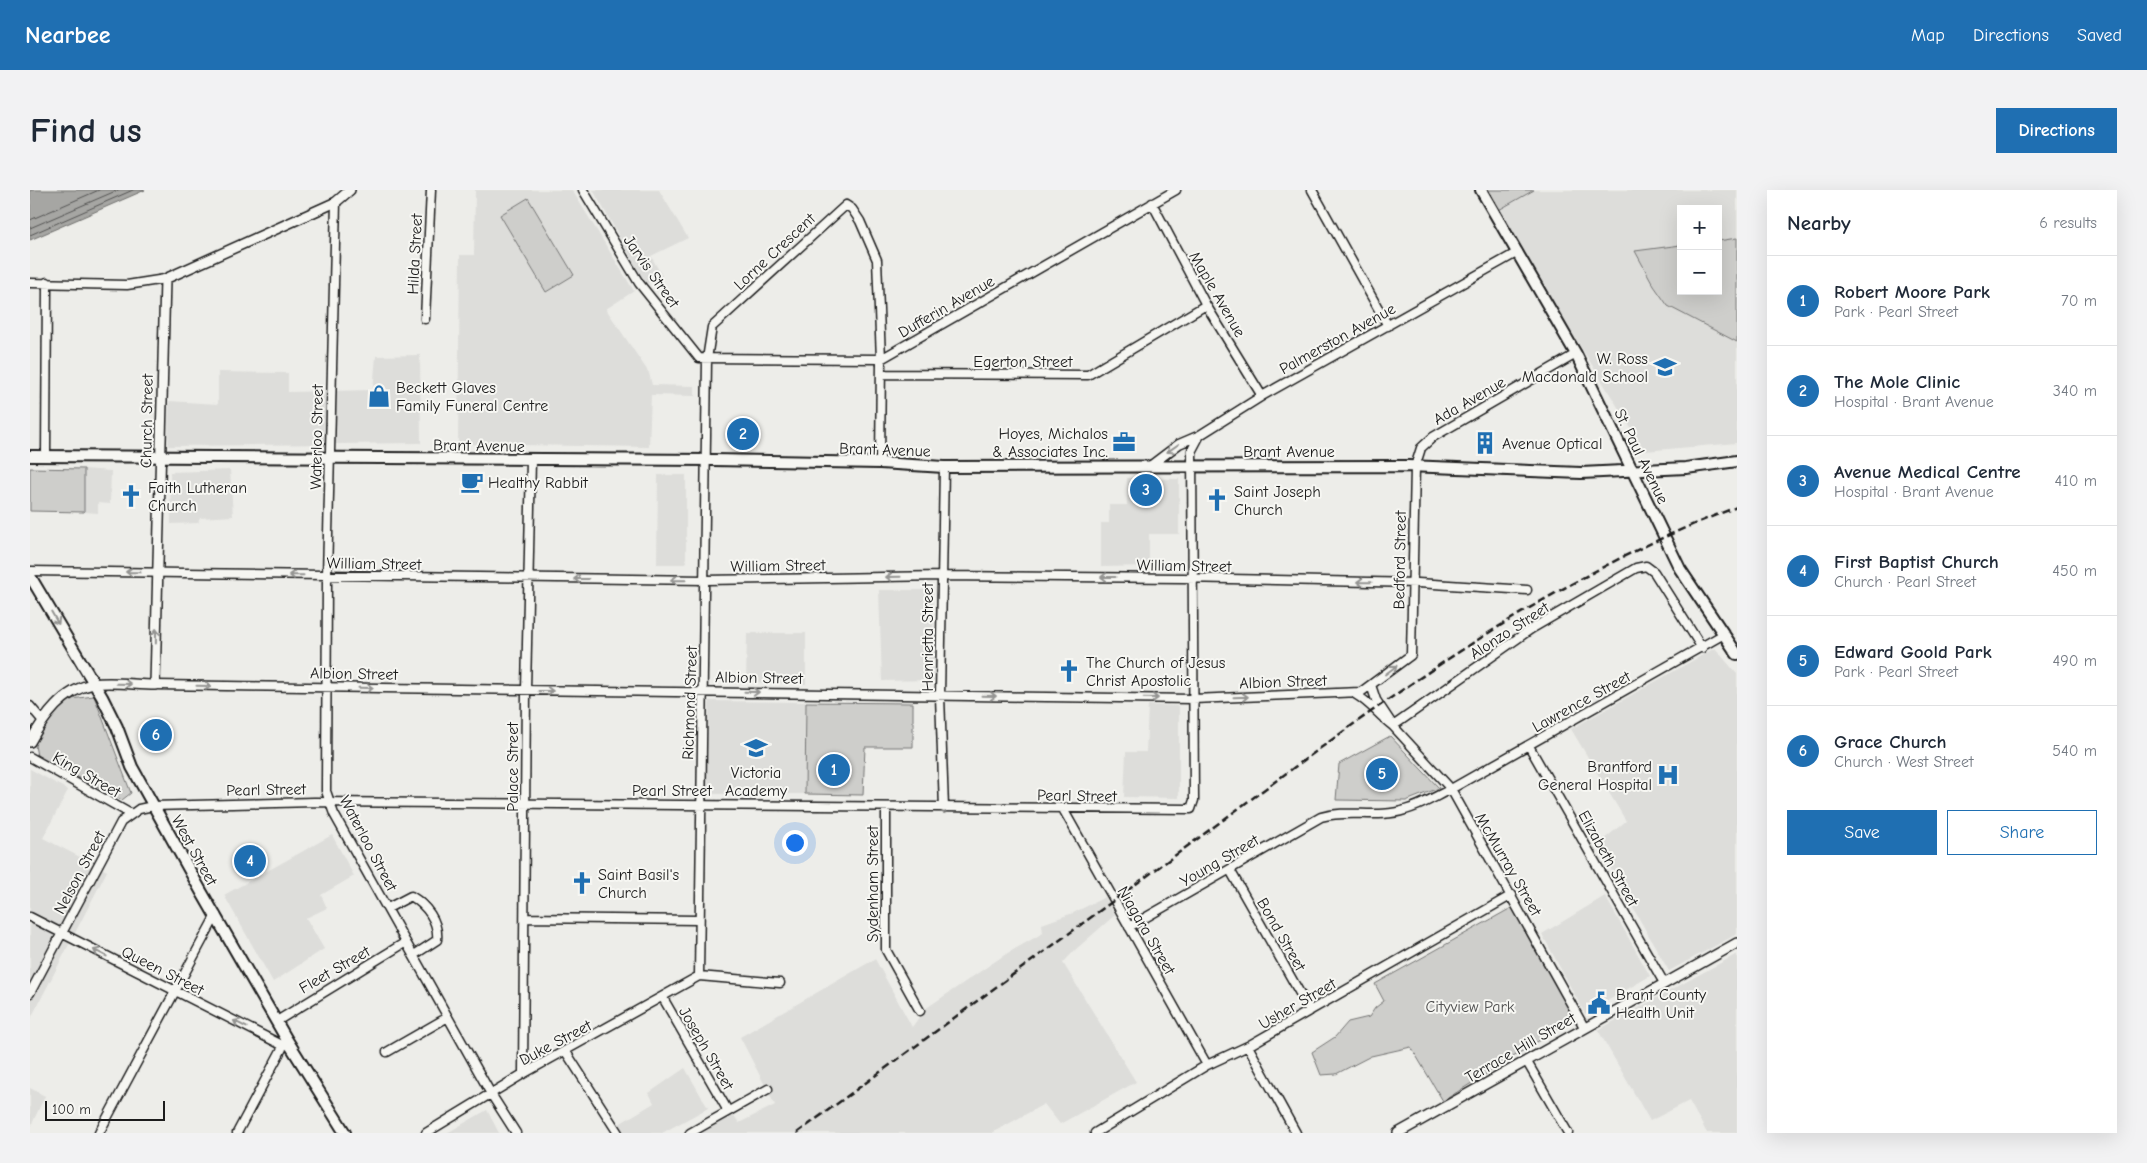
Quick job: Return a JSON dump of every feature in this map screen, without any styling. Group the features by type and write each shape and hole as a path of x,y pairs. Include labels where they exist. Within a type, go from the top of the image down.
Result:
{"main road":[{"name":"St. Paul Avenue","path":"1481,190 1576,354 1680,569 1737,654"},
{"name":"Brant Avenue","path":"30,456 880,462 944,467 1415,467 1581,473 1634,472 1686,468 1737,461"},
{"name":"West Street","path":"30,576 117,727 132,767 153,806 277,1020 285,1043 345,1133"}],"street":[{"path":"30,283 127,285 165,279 336,202 350,190"},
{"name":"Hilda Street","path":"425,319 430,190"},
{"name":"Jarvis Street","path":"583,190 639,283 699,358 707,359"},
{"name":"Dufferin Avenue","path":"707,359 881,359 1176,190"},
{"path":"1312,190 1388,326"},
{"name":"Waterloo Street","path":"336,202 327,576 328,688 326,791 334,814 448,1017 516,1133"},
{"name":"Maple Avenue","path":"1152,203 1206,306 1262,396"},
{"name":"Lorne Crescent","path":"706,460 707,359 712,327 846,205 852,209 860,220 878,260 881,359 880,462"},
{"name":"Palmerston Avenue","path":"1150,466 1178,444 1200,436 1262,396 1518,252"},
{"name":"Church Street","path":"155,685 165,279"},
{"path":"46,456 47,282"},
{"name":"Egerton Street","path":"881,374 1088,375 1206,306"},
{"name":"Ada Avenue","path":"1415,467 1421,448 1433,437 1576,354"},
{"path":"1192,699 1192,450 1200,436"},
{"name":"Palace Street","path":"523,1074 526,690 531,460"},
{"name":"Richmond Street","path":"699,976 698,920 704,691 706,460"},
{"name":"Henrietta Street","path":"944,467 940,696 944,808"},
{"name":"Bedford Street","path":"1411,655 1415,583 1415,467"},
{"name":"Alonzo Street","path":"1393,726 1531,629 1636,568 1646,566 1654,572 1702,648"},
{"name":"William Street","path":"30,571 528,579 705,580 941,576 1192,578 1415,583 1527,590"},
{"name":"Lawrence Street","path":"1451,789 1724,634"},
{"name":"Albion Street","path":"93,684 1192,699 1355,694 1361,692 1411,655"},
{"path":"30,742 42,720 68,695 93,684"},
{"name":"McMurray Street","path":"1371,685 1376,700 1393,726 1451,789 1512,895 1584,1027"},
{"name":"McMurray Street","path":"1355,694 1371,704 1383,719 1393,726"},
{"name":"Pearl Street","path":"153,806 330,802 1190,809 1194,800 1192,699"},
{"path":"30,706 42,720"},
{"name":"Elizabeth Street","path":"1529,746 1664,983"},
{"name":"King Street","path":"30,757 130,814"},
{"name":"Young Street","path":"1129,927 1321,817 1338,813 1362,814 1405,811 1451,789"},
{"path":"130,814 139,809 153,806"},
{"name":"Sydenham Street","path":"886,807 886,950 920,1011"},
{"name":"Niagara Street","path":"1063,809 1207,1065"},
{"name":"Nelson Street","path":"30,993 121,822 130,814"},
{"name":"Bond Street","path":"1230,870 1310,1011"},
{"name":"Usher Street","path":"1095,1133 1207,1065 1248,1046 1512,895"},
{"path":"388,908 410,896 423,903 438,929 437,940 414,956"},
{"path":"99,1133 216,915"},
{"name":"Queen Street","path":"30,917 174,991 285,1043"},
{"path":"525,918 698,920"},
{"name":"Fleet Street","path":"277,1020 406,942"},
{"name":"Terrace Hill Street","path":"1398,1133 1527,1062 1584,1027 1737,944"},
{"path":"699,976 780,983"},
{"name":"Duke Street","path":"426,1133 523,1074 663,998 699,976"},
{"name":"Joseph Street","path":"663,998 728,1111"},
{"path":"388,1052 448,1017"},
{"path":"237,1133 285,1043"},
{"path":"1248,1046 1296,1133"},
{"path":"566,1052 618,1133"},
{"path":"1527,1062 1568,1133"},
{"path":"690,1133 768,1088"}],"shaded area":[{"path":"475,190 572,190 634,291 606,309 649,373 652,385 695,386 695,396 651,395 649,447 458,444 460,255 474,255"},
{"path":"593,190 659,190 688,238 651,256 662,276 646,284"},
{"name":"W. Ross Macdonald School","path":"1534,190 1737,190 1737,443 1645,451 1497,211"},
{"path":"420,355 421,443 168,446 169,401 218,404 218,372 288,373 288,392 373,390 376,356"},
{"path":"84,469 111,471 110,504 98,503 98,513 84,512"},
{"path":"230,470 233,516 200,518 198,523 171,524 170,472"},
{"path":"658,475 686,475 686,564 657,564"},
{"path":"1127,478 1179,479 1179,534 1149,534 1149,566 1101,567 1101,523 1109,523 1109,505 1127,505"},
{"path":"879,590 933,590 934,680 882,681"},
{"path":"747,633 806,633 806,684 746,682"},
{"name":"Brantford General Hospital","path":"1715,648 1737,674 1737,934 1669,971 1597,845 1626,821 1571,729"},
{"name":"Victoria Academy","path":"709,701 806,702 805,794 706,794"},
{"path":"1148,705 1179,706 1179,798 1124,797 1126,752 1146,752"},
{"path":"30,769 68,790 43,838 107,871 30,1020"},
{"path":"332,835 354,876 321,895 327,908 306,918 324,949 273,982 224,895"},
{"path":"1605,896 1650,976 1585,1014 1542,934"},
{"path":"1105,897 1115,915 1063,963 1136,1082 1060,1124 1044,1104 992,1133 701,1133 733,1114 739,1123 775,1105 740,1037 875,959 912,1027 925,1009 1006,954 1043,933 1042,924 1073,913"},
{"path":"1737,954 1737,1133 1707,1133 1689,1101 1650,1121 1598,1030"},
{"path":"685,1068 708,1108 662,1133 624,1133 619,1124 654,1103 649,1093"},
{"path":"30,1088 45,1096 30,1128"},
{"path":"487,1110 499,1133 447,1133"}],"green space":[{"path":"1485,190 1534,190 1497,211"},
{"path":"528,198 574,275 546,292 500,215"},
{"path":"1737,238 1737,342 1668,306 1654,286 1635,251 1677,246 1677,295 1722,295 1722,240"},
{"path":"30,468 84,469 84,512 30,511"},
{"path":"94,696 131,793 122,800 37,756 34,740 46,721 71,699"},
{"path":"806,702 913,703 913,747 865,747 863,795 805,794"},
{"path":"1390,736 1439,788 1406,801 1336,800 1339,764"},
{"name":"Cityview Park","path":"1513,907 1575,1018 1443,1101 1411,1047 1371,1056 1336,1074 1321,1075 1312,1052 1335,1037 1348,1022 1369,1017 1375,1008 1384,1001 1375,984"}],"water":[{"path":"30,190 145,190 30,240"}],"railway":[{"path":"797,1133 1342,733 1467,647 1532,607 1598,570 1666,536 1737,507"}],"place":[{"name":"W. Ross Macdonald School","path":"1665,367"},
{"name":"Beckett Glaves Family Funeral Centre","path":"379,396"},
{"name":"The Mole Clinic","path":"743,434"},
{"name":"Hoyes, Michalos & Associates Inc.","path":"1124,442"},
{"name":"Avenue Optical","path":"1485,443"},
{"name":"Healthy Rabbit","path":"472,482"},
{"name":"Avenue Medical Centre","path":"1146,490"},
{"name":"Faith Lutheran Church","path":"131,496"},
{"name":"Saint Joseph Church","path":"1217,500"},
{"name":"The Church of Jesus Christ Apostolic","path":"1069,671"},
{"name":"Grace Church","path":"156,735"},
{"name":"Victoria Academy","path":"756,748"},
{"name":"Robert Moore Park","path":"834,770"},
{"name":"Edward Goold Park","path":"1382,774"},
{"name":"Brantford General Hospital","path":"1668,775"},
{"name":"First Baptist Church","path":"250,861"},
{"name":"Saint Basil's Church","path":"582,883"},
{"name":"Brant County Health Unit","path":"1599,1003"}]}
